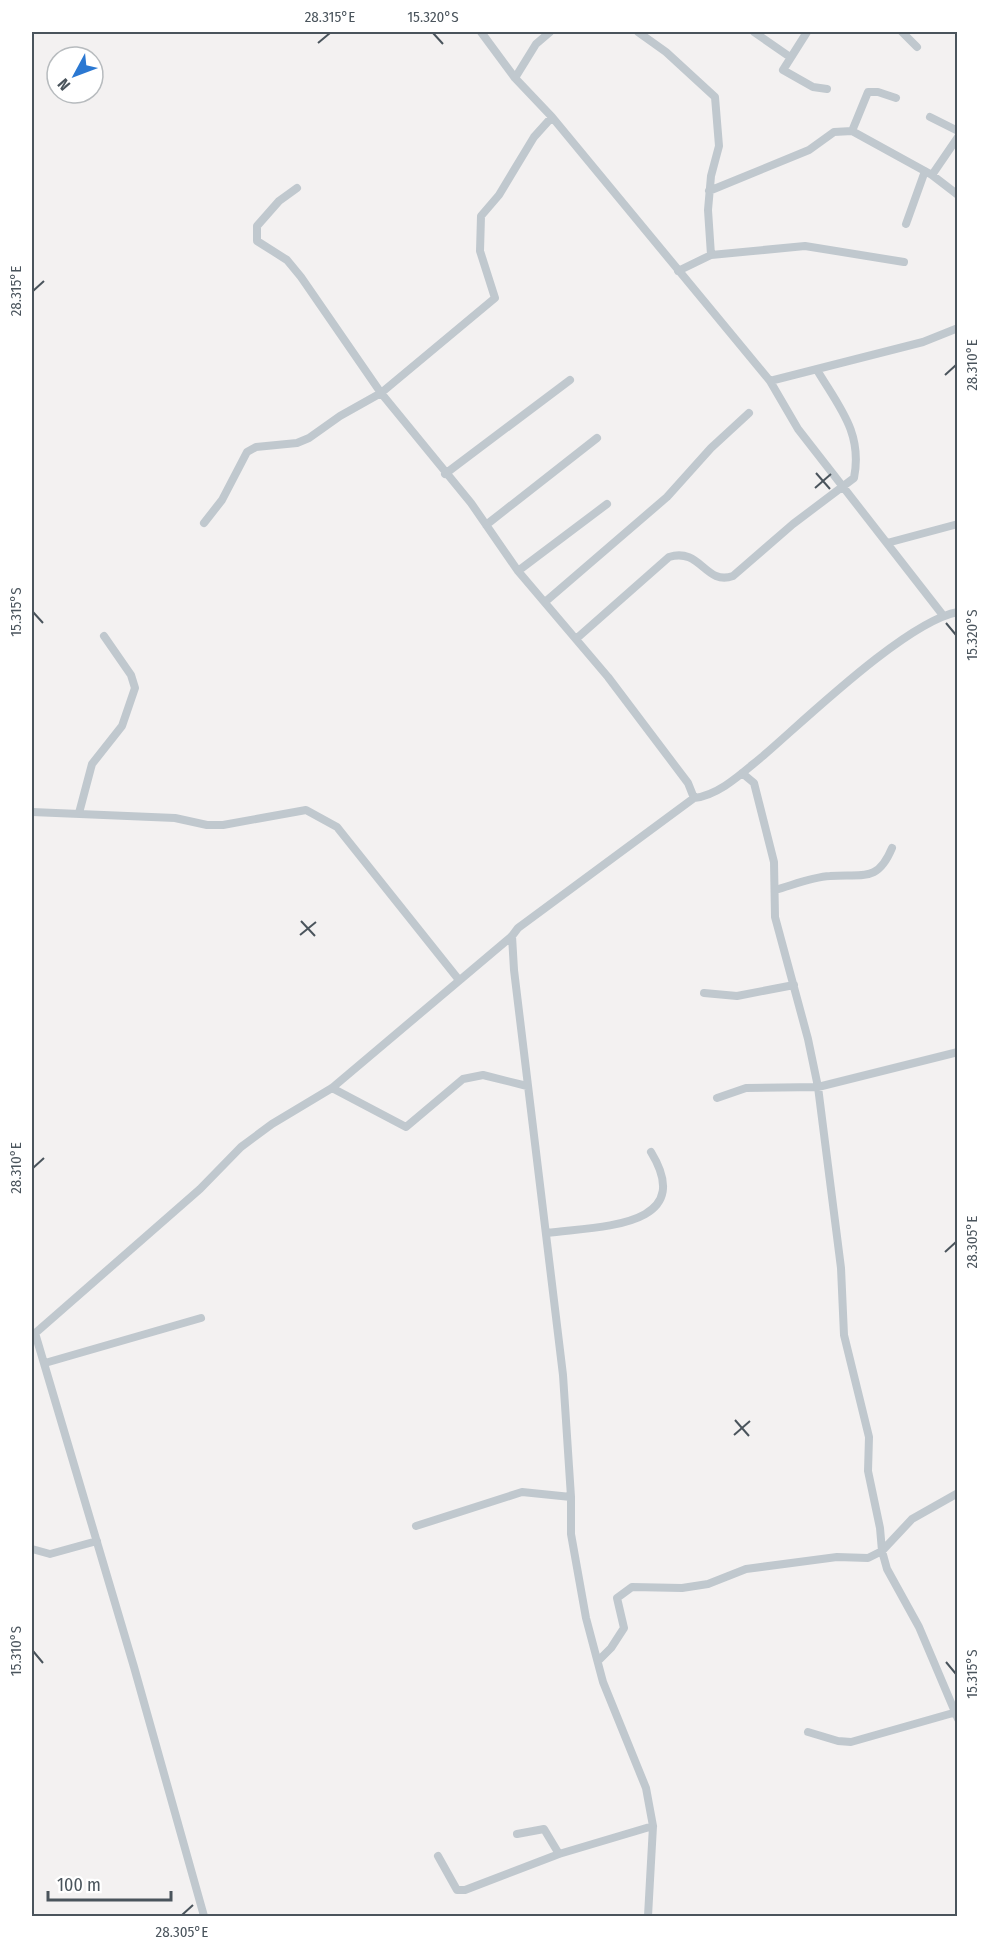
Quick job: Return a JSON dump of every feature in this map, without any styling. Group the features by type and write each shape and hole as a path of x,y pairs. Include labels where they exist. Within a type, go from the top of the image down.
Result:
{"street":[{"path":"481,32 515,78 552,117 770,381 798,429 942,614"},
{"path":"515,78 541,32"},
{"path":"536,44 550,32"},
{"path":"638,32 666,52 715,97 719,146 710,191 711,255"},
{"path":"754,32 790,57"},
{"path":"807,32 783,67 785,74 813,87 827,89"},
{"path":"902,32 916,47"},
{"path":"852,131 868,92 896,98"},
{"path":"204,523 222,500 247,452 256,447 297,443 309,438 340,416 381,393 495,298 480,251 481,216 499,195 534,137 552,117"},
{"path":"930,117 957,131"},
{"path":"710,191 809,150 834,132 852,131 928,173 957,195"},
{"path":"906,224 928,173 957,137"},
{"path":"297,188 279,201 257,226 257,242 287,260 381,393 486,525 518,571 609,677 688,783 694,798"},
{"path":"678,271 711,255 805,246 904,261"},
{"path":"770,381 923,342 957,328"},
{"path":"576,639 669,557 680,554 693,557 713,575 725,579 733,576 854,478 858,453 848,422 817,370"},
{"path":"445,474 570,380"},
{"path":"545,603 668,497 711,447 749,413"},
{"path":"486,525 597,438"},
{"path":"518,571 608,504"},
{"path":"887,543 957,524"},
{"path":"204,1917 45,1363 33,1335 201,1189 241,1147 272,1124 332,1088 512,936 531,917 694,798 708,796 742,773 877,659 942,614 957,612"},
{"path":"79,813 92,764 122,726 135,688 131,675 104,636"},
{"path":"742,773 754,783 774,862 776,917 818,1087 841,1268 844,1335 869,1437 868,1471 880,1528 882,1551 887,1569 919,1627 955,1716 851,1742 838,1741 808,1732"},
{"path":"32,812 175,818 207,825 239,823 306,810 337,827 459,980"},
{"path":"775,890 830,876 856,877 872,873 883,867 892,848"},
{"path":"512,936 527,1086 563,1375 571,1497 571,1534 586,1618 603,1682 646,1788 653,1826 648,1917"},
{"path":"704,993 737,996 794,986"},
{"path":"717,1098 746,1088 818,1087 957,1052"},
{"path":"332,1088 406,1127 463,1079 483,1076 527,1086"},
{"path":"547,1233 637,1219 652,1212 662,1200 666,1184 661,1167 651,1152"},
{"path":"45,1363 201,1318"},
{"path":"416,1526 522,1492 571,1497"},
{"path":"598,1661 624,1628 616,1598 632,1587 674,1588 708,1584 746,1569 837,1557 868,1558 882,1551 912,1519 957,1493"},
{"path":"32,1549 50,1554 97,1541"},
{"path":"438,1856 457,1890 465,1890 559,1854 653,1826"},
{"path":"517,1834 544,1829 559,1854"}]}
